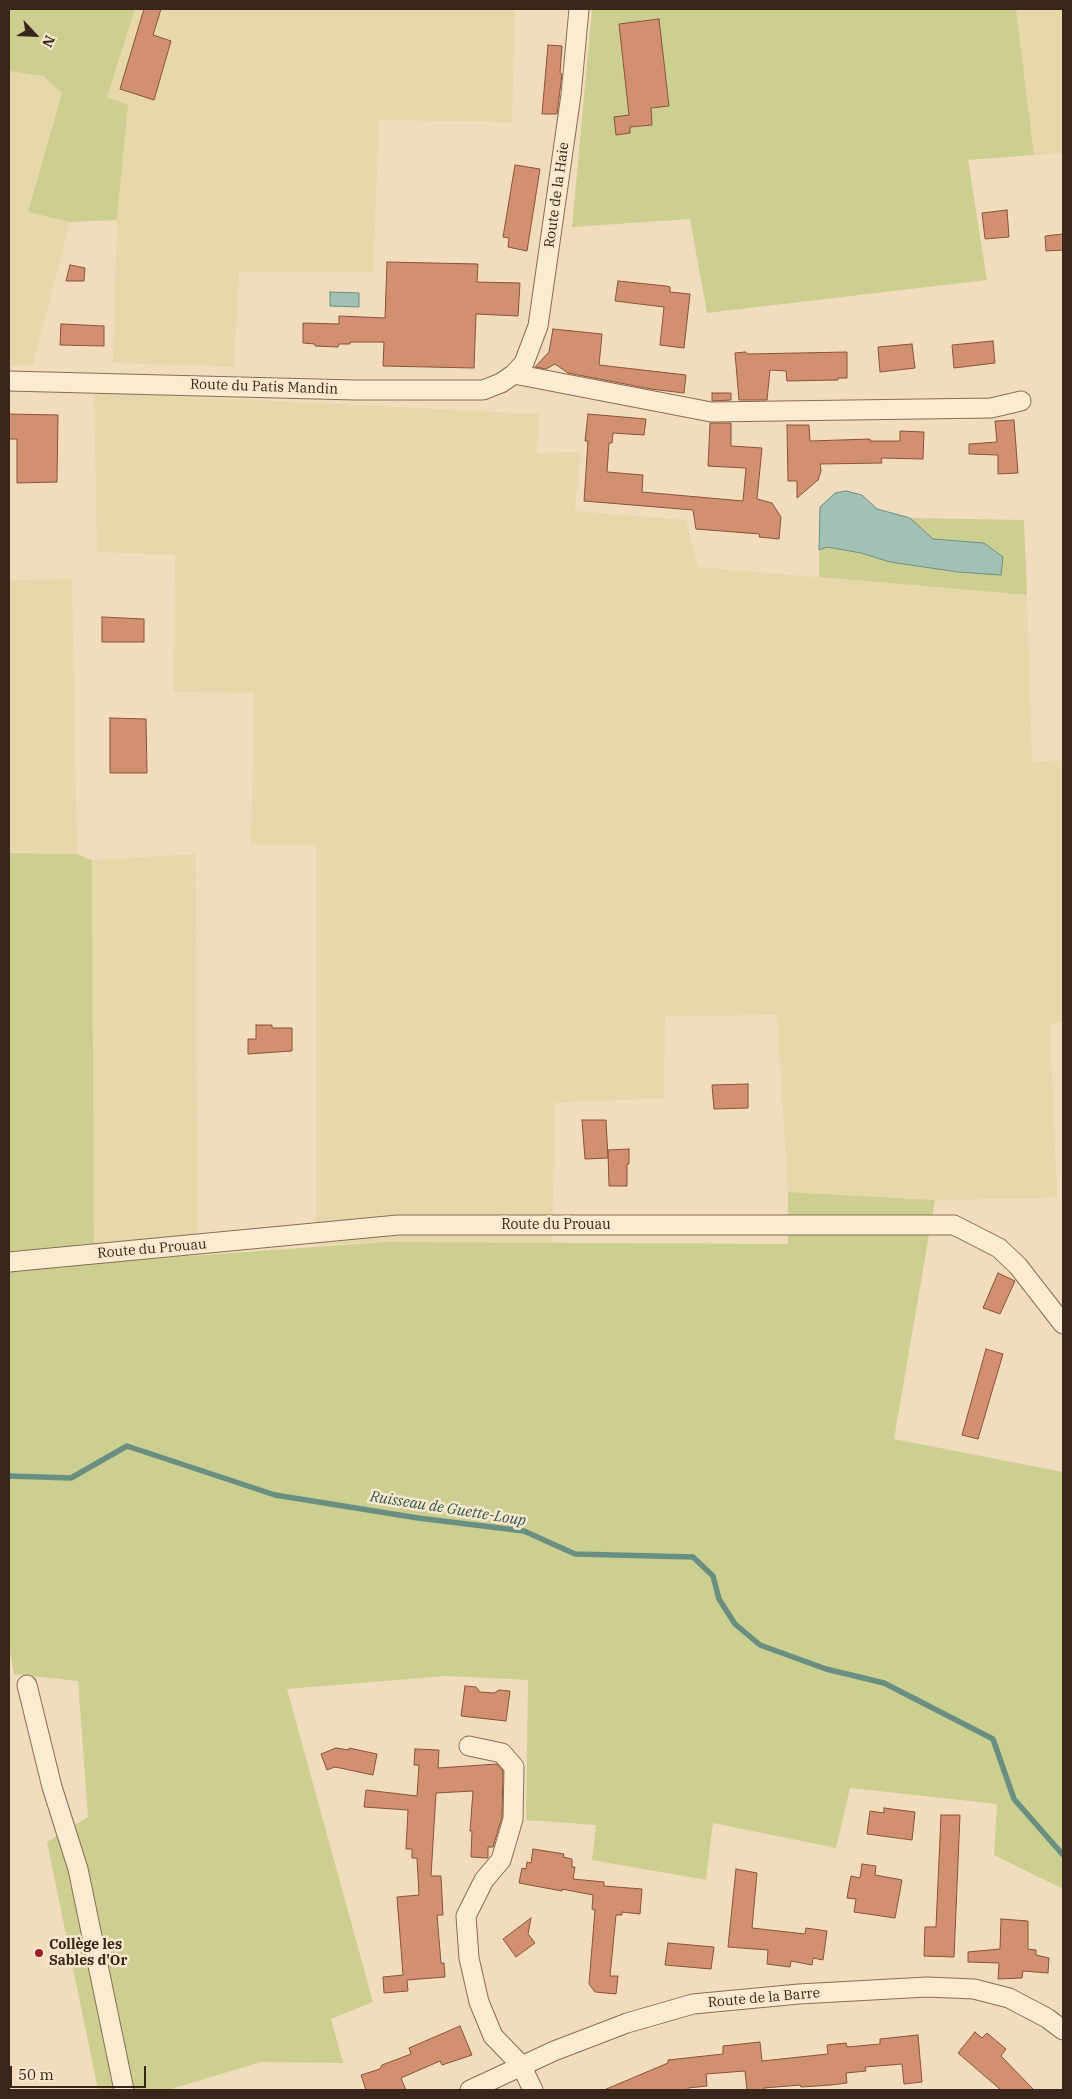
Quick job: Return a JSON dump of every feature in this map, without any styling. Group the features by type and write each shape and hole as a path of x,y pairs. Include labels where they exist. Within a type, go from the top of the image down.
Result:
{"street":[{"name":"Route de la Haie","path":"514,374 524,363 538,326 571,95 579,9"},
{"name":"Route du Patis Mandin","path":"9,381 355,390 483,390 501,383 514,374"},
{"path":"514,374 711,412 991,408 1021,401"},
{"name":"Route du Prouau","path":"9,1262 398,1226 954,1225 999,1248 1018,1266 1063,1324"},
{"path":"27,1685 52,1787 78,1870 124,2090"},
{"path":"469,1746 502,1753 514,1767 512,1819 501,1860 484,1880 466,1916 469,1958 479,2002 493,2036 521,2065 533,2090"},
{"name":"Route de la Barre","path":"470,2090 521,2065 627,2023 693,2004 798,1994 927,1987 974,1989 1009,1998 1047,2018 1063,2030"}],"shaded area":[{"path":"135,9 515,9 512,122 379,120 373,272 239,272 234,367 113,363 117,220 128,105 106,97"},
{"path":"1016,9 1063,9 1063,153 1034,155"},
{"path":"9,71 43,76 62,93 28,212 70,222 33,365 9,366"},
{"path":"330,292 359,293 359,307 330,306"},
{"path":"94,392 539,414 537,453 581,452 575,511 686,520 698,567 1027,595 1032,762 1063,760 1063,1022 1050,1024 1057,1198 935,1200 788,1192 777,1015 665,1016 664,1098 555,1103 552,1243 384,1242 316,1245 316,846 251,845 254,693 174,692 175,555 97,552"},
{"path":"846,491 862,495 877,509 910,518 933,539 984,543 1003,557 1001,575 958,572 890,562 861,553 827,547 819,550 820,507 835,493"},
{"path":"72,579 77,854 9,852 9,580"},
{"path":"196,854 197,1256 94,1263 92,860"}],"green space":[{"path":"9,9 135,9 107,97 128,105 117,220 70,222 28,212 62,93 43,76 9,71"},
{"path":"592,9 1016,9 1034,155 968,160 987,280 707,313 690,219 572,227"},
{"path":"910,518 1024,520 1027,595 819,577 819,550 827,547 861,553 890,562 958,572 1001,574 1003,557 984,543 933,539"},
{"path":"9,853 77,854 92,860 94,1263 384,1242 788,1244 788,1192 935,1200 894,1439 1063,1472 1063,1889 994,1855 997,1804 850,1788 836,1848 713,1823 706,1880 592,1860 596,1825 526,1820 528,1680 446,1676 287,1689 373,2002 331,2019 343,2063 261,2062 168,2090 98,2090 47,1842 88,1817 78,1681 14,1674 9,1647"}],"building":[{"path":"144,9 161,9 153,35 171,41 154,100 120,89"},
{"path":"659,19 669,106 651,108 652,125 630,127 630,133 616,135 614,117 629,115 619,24"},
{"path":"548,45 562,46 560,73 562,74 557,114 542,114"},
{"path":"515,165 540,169 527,251 508,247 509,238 503,237"},
{"path":"1007,210 1009,237 985,239 982,213"},
{"path":"1063,234 1063,250 1046,251 1045,236"},
{"path":"387,262 478,264 477,282 520,283 518,316 476,314 474,368 383,366 384,342 350,342 350,344 339,344 338,347 315,346 315,344 303,343 303,323 339,324 339,316 385,318"},
{"path":"70,265 85,268 84,281 66,281"},
{"path":"618,281 666,286 670,287 670,292 690,294 684,348 660,345 664,307 615,301"},
{"path":"61,324 104,326 104,346 60,345"},
{"path":"553,329 602,334 599,365 686,375 684,393 651,389 568,373 555,364 546,369 535,367 549,352"},
{"path":"993,341 995,363 954,368 952,345"},
{"path":"912,344 915,368 880,372 878,347"},
{"path":"745,352 748,354 847,352 847,378 838,378 838,380 787,381 786,371 770,370 767,400 739,400 735,353"},
{"path":"712,393 731,393 731,400 712,401"},
{"path":"9,414 58,415 57,482 17,483 17,439 9,439"},
{"path":"588,414 646,419 644,435 613,433 612,443 609,443 607,472 643,475 642,492 743,501 746,468 708,466 710,423 731,423 731,446 762,448 757,499 772,503 781,517 779,539 759,537 760,534 696,529 693,510 584,501 588,441 585,441"},
{"path":"1014,420 1018,473 998,474 998,455 969,454 969,444 997,442 995,421"},
{"path":"787,425 809,425 810,441 870,439 870,441 900,441 900,431 924,432 923,459 881,458 882,463 820,464 821,471 818,480 797,498 797,481 788,481"},
{"path":"102,617 144,619 144,642 102,642"},
{"path":"110,718 146,719 147,773 110,773"},
{"path":"256,1025 272,1025 272,1028 292,1028 292,1051 248,1054 248,1039 256,1039"},
{"path":"748,1084 748,1108 714,1109 712,1085"},
{"path":"582,1120 606,1120 608,1158 585,1159"},
{"path":"629,1149 627,1186 609,1186 608,1150"},
{"path":"998,1273 1015,1281 1000,1314 983,1308"},
{"path":"986,1349 1003,1354 978,1439 962,1435"},
{"path":"465,1686 476,1687 480,1692 510,1691 506,1721 461,1716"},
{"path":"336,1748 349,1750 349,1748 377,1754 373,1775 335,1767 327,1770 321,1754"},
{"path":"415,1749 439,1750 438,1768 497,1764 503,1771 502,1817 493,1847 488,1847 488,1858 471,1857 472,1831 470,1831 473,1791 436,1793 431,1876 441,1876 443,1915 437,1915 441,1963 444,1963 445,1977 407,1980 408,1991 384,1993 383,1977 403,1975 397,1897 419,1895 417,1858 412,1858 412,1849 406,1849 408,1810 364,1807 366,1790 417,1796 419,1765 414,1765"},
{"path":"884,1808 915,1812 912,1840 867,1834 870,1811 884,1813"},
{"path":"941,1815 960,1815 954,1957 924,1956 925,1927 936,1927"},
{"path":"533,1849 564,1854 563,1857 572,1859 572,1867 575,1867 573,1879 604,1882 604,1886 642,1889 640,1914 622,1912 622,1915 616,1915 610,1976 618,1976 616,1994 595,1992 589,1984 595,1910 592,1909 593,1895 519,1883 522,1868 526,1869 527,1862 531,1863"},
{"path":"862,1864 876,1866 875,1875 902,1880 895,1918 854,1912 856,1899 847,1898 851,1876 860,1878"},
{"path":"736,1869 757,1873 752,1928 805,1934 806,1928 827,1931 823,1960 813,1958 812,1965 791,1961 790,1967 767,1964 768,1950 728,1947"},
{"path":"531,1918 528,1934 535,1943 516,1957 503,1939"},
{"path":"1001,1919 1028,1921 1028,1949 1036,1950 1036,1955 1049,1958 1048,1973 1023,1971 1022,1978 998,1979 999,1963 968,1962 968,1952 1000,1949"},
{"path":"668,1943 714,1947 711,1969 665,1965"},
{"path":"460,2026 472,2055 442,2065 440,2061 401,2078 406,2090 366,2090 361,2075 380,2069 382,2065 411,2054 409,2048"},
{"path":"975,2032 982,2038 987,2033 1006,2049 1001,2056 1034,2090 1001,2090 958,2053"},
{"path":"918,2035 922,2082 904,2084 902,2064 865,2067 866,2071 846,2073 847,2083 831,2085 801,2087 800,2085 764,2088 765,2090 747,2090 745,2071 706,2074 707,2086 688,2088 688,2090 604,2090 668,2063 668,2060 723,2054 723,2046 760,2042 762,2061 828,2054 827,2045 846,2043 847,2047 880,2044 880,2039"}],"waterway":[{"name":"Ruisseau de Guette-Loup","path":"9,1476 71,1478 127,1446 275,1495 418,1518 524,1531 575,1554 693,1557 713,1576 719,1599 735,1624 760,1645 826,1669 884,1683 993,1739 1014,1799 1063,1855"}],"place":[{"name":"Collège les Sables d'Or","path":"39,1953"}]}
